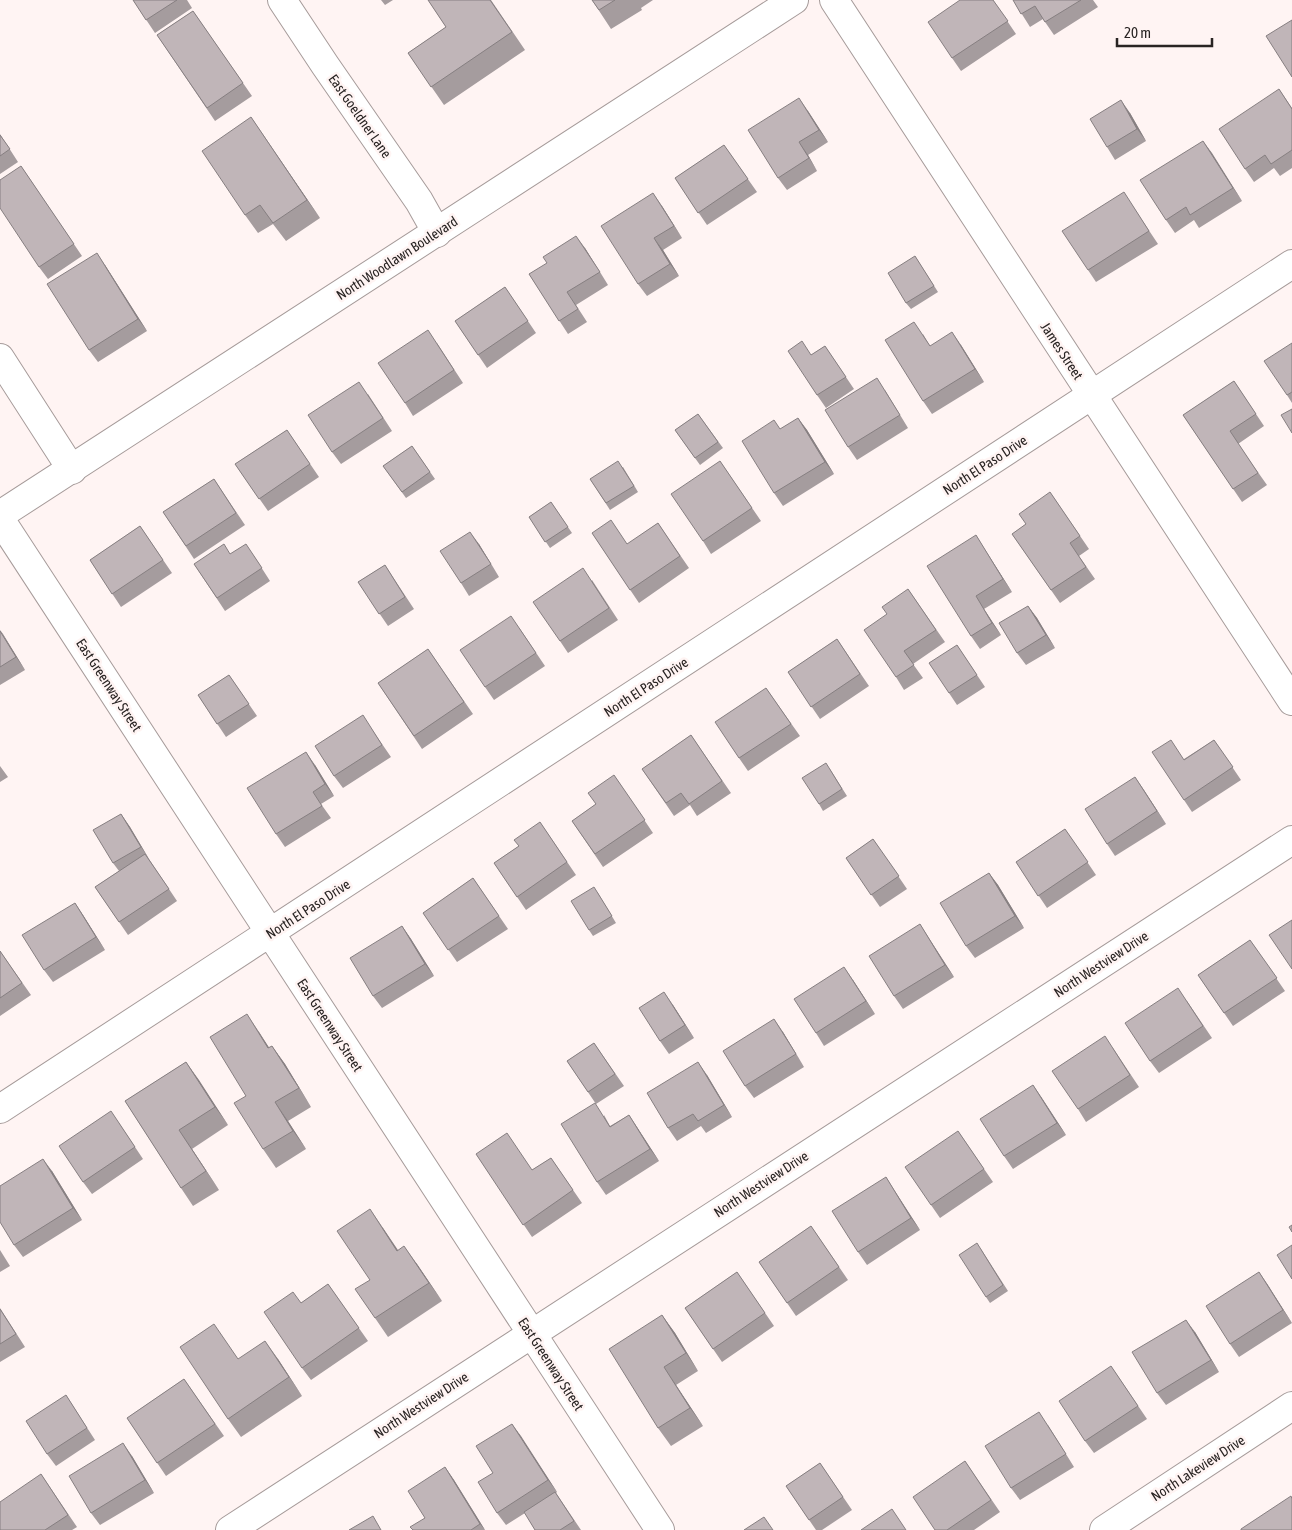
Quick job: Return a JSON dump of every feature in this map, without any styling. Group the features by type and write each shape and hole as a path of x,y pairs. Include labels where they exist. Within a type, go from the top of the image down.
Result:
{"street":[{"name":"East Goeldner Lane","path":"282,0 324,65 419,201 437,232"},
{"name":"North Woodlawn Boulevard","path":"0,515 794,0"},
{"name":"James Street","path":"834,0 1292,701"},
{"name":"North El Paso Drive","path":"0,1109 1292,264"},
{"path":"0,358 72,470"},
{"name":"East Greenway Street","path":"0,519 660,1530"},
{"name":"North Westview Drive","path":"230,1530 1292,840"},
{"name":"North Lakeview Drive","path":"1104,1530 1292,1406"}],"building":[{"path":"133,0 177,0 146,20"},
{"path":"428,0 490,0 512,32 431,87 408,53 446,27"},
{"path":"592,0 615,0 599,10"},
{"path":"960,0 993,0 1008,21 952,58 928,22"},
{"path":"1013,0 1081,0 1045,22 1035,6 1021,14"},
{"path":"193,11 243,83 207,108 157,35"},
{"path":"1292,20 1292,77 1266,36"},
{"path":"1279,89 1292,109 1292,150 1271,164 1265,155 1245,169 1219,129"},
{"path":"799,98 819,130 799,142 809,158 778,178 748,130"},
{"path":"1121,100 1137,129 1107,147 1090,119"},
{"path":"251,117 307,200 273,223 260,205 245,215 202,151"},
{"path":"0,135 10,149 0,156"},
{"path":"1203,141 1233,188 1190,215 1186,207 1166,220 1140,180"},
{"path":"724,145 748,179 698,213 675,178"},
{"path":"21,166 74,244 39,267 0,208 0,180"},
{"path":"1124,192 1149,231 1088,270 1062,231"},
{"path":"653,193 674,226 654,238 670,264 638,284 601,226"},
{"path":"576,236 600,272 567,292 578,309 559,321 529,274 547,263 543,257"},
{"path":"97,253 138,319 89,350 47,284"},
{"path":"915,256 934,286 906,303 888,273"},
{"path":"505,287 528,321 478,355 455,321"},
{"path":"914,322 930,346 952,332 975,369 923,401 885,340"},
{"path":"428,330 454,370 405,403 378,363"},
{"path":"802,341 811,355 825,346 846,377 817,395 788,351"},
{"path":"1292,343 1292,392 1287,395 1264,361"},
{"path":"877,378 900,415 848,447 825,410"},
{"path":"1234,381 1256,414 1230,431 1258,473 1233,489 1183,415"},
{"path":"359,382 383,418 332,452 308,415"},
{"path":"1292,409 1292,433 1281,415"},
{"path":"698,414 718,442 695,458 675,430"},
{"path":"798,418 825,462 774,493 742,441 774,420 780,429"},
{"path":"287,430 310,464 259,499 235,464"},
{"path":"412,446 430,472 402,492 383,466"},
{"path":"618,461 634,486 606,503 590,479"},
{"path":"720,461 752,508 703,541 671,494"},
{"path":"214,479 236,513 186,546 163,512"},
{"path":"1050,492 1080,536 1070,543 1086,567 1051,590 1012,534 1026,524 1019,514"},
{"path":"551,502 568,527 545,542 529,517"},
{"path":"611,520 627,544 658,523 680,556 630,590 592,533"},
{"path":"140,526 163,560 112,594 90,560"},
{"path":"470,532 491,564 461,583 440,551"},
{"path":"976,535 1003,579 976,596 992,623 971,636 927,566"},
{"path":"224,544 230,554 246,544 262,568 217,598 194,564"},
{"path":"385,565 405,597 379,614 358,582"},
{"path":"583,568 609,608 560,641 533,602"},
{"path":"908,589 936,630 904,651 914,665 896,677 864,630 887,614 882,607"},
{"path":"1028,606 1046,635 1017,653 999,623"},
{"path":"511,616 536,653 485,687 460,650"},
{"path":"0,631 16,657 0,667"},
{"path":"837,639 860,674 811,707 788,672"},
{"path":"957,645 977,675 949,693 929,663"},
{"path":"428,649 464,702 414,736 378,683"},
{"path":"229,675 249,704 217,724 198,695"},
{"path":"766,688 791,724 739,758 715,722"},
{"path":"363,715 382,745 334,776 315,746"},
{"path":"691,735 722,781 689,804 681,793 666,803 642,769"},
{"path":"1171,740 1184,760 1214,740 1233,767 1184,800 1152,752"},
{"path":"306,752 325,784 313,792 322,806 276,834 247,788"},
{"path":"826,763 842,789 819,804 802,778"},
{"path":"614,775 645,820 595,854 572,821 596,804 588,793"},
{"path":"1135,777 1157,811 1107,844 1085,809"},
{"path":"121,814 141,847 113,863 93,830"},
{"path":"540,822 567,862 517,897 494,863 519,846 514,840"},
{"path":"1065,829 1088,862 1038,896 1016,862"},
{"path":"873,839 899,876 871,895 846,858"},
{"path":"145,854 169,889 119,922 95,887"},
{"path":"989,873 1015,916 966,946 940,903"},
{"path":"473,878 499,916 448,950 423,913"},
{"path":"594,887 612,916 589,930 571,901"},
{"path":"75,903 96,937 44,970 22,935"},
{"path":"1292,920 1292,969 1269,935"},
{"path":"920,924 945,965 894,996 869,956"},
{"path":"402,926 425,964 373,996 350,958"},
{"path":"1250,940 1277,978 1224,1013 1198,975"},
{"path":"0,951 22,983 0,998"},
{"path":"844,967 866,1001 816,1033 794,999"},
{"path":"1178,988 1203,1026 1150,1061 1125,1023"},
{"path":"664,992 685,1025 660,1041 639,1008"},
{"path":"247,1014 268,1048 272,1046 299,1088 275,1102 293,1131 263,1149 234,1103 246,1096 210,1037"},
{"path":"774,1019 796,1054 745,1086 723,1051"},
{"path":"1105,1036 1130,1075 1078,1109 1052,1071"},
{"path":"594,1043 615,1074 588,1092 567,1061"},
{"path":"186,1062 215,1107 179,1130 206,1171 181,1188 125,1101"},
{"path":"698,1062 724,1105 698,1121 693,1114 668,1128 647,1093"},
{"path":"1033,1085 1057,1123 1004,1156 980,1119"},
{"path":"595,1103 610,1127 629,1115 650,1149 597,1182 561,1124"},
{"path":"111,1111 135,1147 83,1182 59,1146"},
{"path":"958,1131 984,1169 931,1205 905,1167"},
{"path":"507,1133 532,1170 551,1158 573,1190 523,1225 476,1154"},
{"path":"43,1159 73,1208 14,1245 0,1222 0,1186"},
{"path":"886,1177 911,1218 858,1252 832,1211"},
{"path":"370,1209 397,1251 404,1246 429,1283 375,1318 355,1289 370,1280 337,1231"},
{"path":"811,1226 839,1267 787,1303 759,1262"},
{"path":"977,1243 1003,1285 986,1297 959,1255"},
{"path":"1292,1245 1292,1279 1277,1255"},
{"path":"737,1272 765,1313 713,1349 685,1308"},
{"path":"1259,1272 1283,1310 1230,1344 1206,1306"},
{"path":"328,1284 359,1328 302,1368 264,1312 293,1292 301,1303"},
{"path":"0,1309 16,1334 0,1344"},
{"path":"662,1315 686,1353 664,1367 690,1408 658,1428 609,1349"},
{"path":"1186,1320 1211,1360 1157,1393 1132,1352"},
{"path":"214,1324 238,1359 265,1341 289,1377 228,1419 180,1347"},
{"path":"1111,1366 1138,1406 1085,1441 1059,1401"},
{"path":"184,1379 215,1424 157,1463 127,1418"},
{"path":"66,1395 87,1428 47,1454 26,1421"},
{"path":"1039,1412 1066,1454 1011,1488 985,1446"},
{"path":"512,1424 548,1480 497,1513 478,1482 493,1473 476,1446"},
{"path":"123,1443 145,1480 91,1513 69,1476"},
{"path":"965,1461 991,1500 947,1530 935,1530 913,1497"},
{"path":"820,1463 843,1497 809,1520 786,1486"},
{"path":"445,1467 480,1524 471,1530 413,1530 410,1527 425,1518 408,1491"},
{"path":"41,1474 68,1515 45,1530 0,1530 0,1502"},
{"path":"555,1492 574,1521 560,1530 535,1530 524,1512"},
{"path":"1291,1496 1292,1530 1241,1530 1241,1529"},
{"path":"892,1509 906,1530 861,1530"},
{"path":"373,1516 381,1530 349,1530"},
{"path":"764,1517 773,1530 744,1530"}]}
